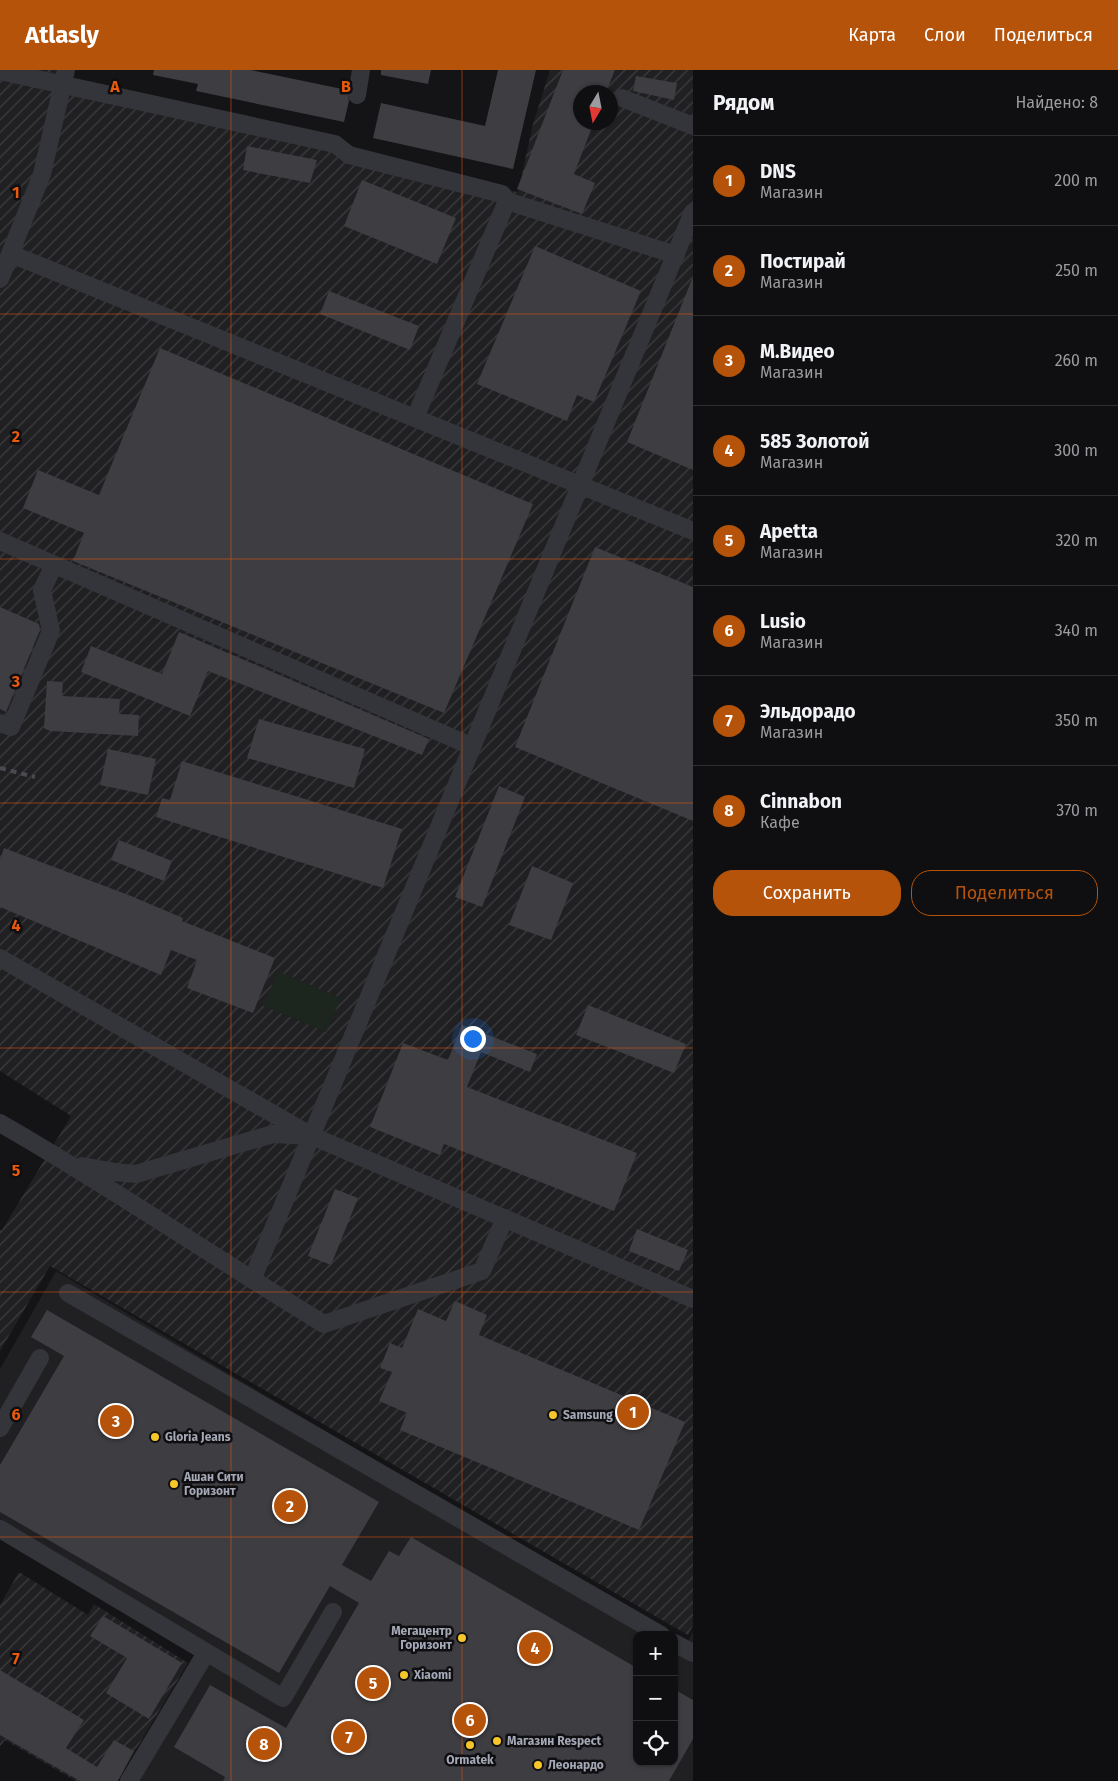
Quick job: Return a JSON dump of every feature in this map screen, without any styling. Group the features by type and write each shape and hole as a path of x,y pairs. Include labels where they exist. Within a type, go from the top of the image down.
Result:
{"lane":[{"path":"357,96 361,70"},
{"path":"0,71 65,77 335,144 348,155 502,194 507,201 676,255"},
{"path":"0,279 42,174 65,77"},
{"path":"622,98 693,126"},
{"path":"414,418 507,201"},
{"path":"252,1280 693,212"},
{"path":"11,254 693,531"},
{"path":"0,541 471,746"},
{"path":"0,723 11,727 51,632 42,590 54,565"},
{"path":"0,958 312,1136 693,1299"},
{"path":"0,1123 67,1161 324,1324 482,1271 505,1218"},
{"path":"67,1161 88,1168 136,1174 273,1134 312,1136"},
{"path":"68,1293 654,1631"},
{"path":"0,1428 40,1358"},
{"path":"0,1529 283,1698 333,1612"},
{"path":"678,1645 693,1653"},
{"path":"129,1781 206,1653"}],"shaded area":[{"path":"0,70 74,70 72,78 342,143 341,158 518,192 533,124 550,70 693,70 693,1626 688,1635 50,1266 0,1351 0,1230 2,1230 71,1116 0,1071"},
{"path":"278,971 341,998 326,1032 263,1006"},
{"path":"56,1271 662,1631 633,1631 633,1766 678,1766 678,1640 686,1645 693,1632 693,1781 134,1781 207,1658 0,1533 0,1369"},
{"path":"19,1572 88,1615 94,1604 188,1663 117,1781 76,1781 5,1740 0,1746 0,1605"}],"building":[{"path":"154,70 251,70 347,90 349,101 344,122 196,91 198,84 153,75"},
{"path":"381,70 431,70 428,84 381,75"},
{"path":"498,70 536,70 513,169 373,138 381,103 485,126"},
{"path":"563,70 615,70 609,85 573,85 573,130 591,130 574,174 595,183 582,214 517,189"},
{"path":"636,76 677,83 674,100 633,91"},
{"path":"247,146 317,160 310,183 243,170"},
{"path":"362,180 456,218 437,264 344,226"},
{"path":"535,246 641,291 594,402 577,395 567,421 477,384"},
{"path":"693,279 693,470 627,442"},
{"path":"329,291 419,326 410,350 320,314"},
{"path":"160,348 533,504 444,713 73,561 84,533 23,508 38,470 99,495"},
{"path":"595,547 693,587 693,821 515,747"},
{"path":"0,607 39,624 40,630 6,712 0,709"},
{"path":"179,632 429,739 422,755 208,671 190,716 81,672 91,646 162,674"},
{"path":"47,681 63,682 62,696 120,699 119,714 139,715 138,736 50,731 44,728"},
{"path":"259,719 365,749 354,788 247,758"},
{"path":"108,749 156,759 148,795 100,785"},
{"path":"182,761 402,829 383,888 156,817 162,798 170,800"},
{"path":"499,786 525,797 482,907 455,897"},
{"path":"119,840 172,861 164,881 111,860"},
{"path":"4,848 131,896 183,918 182,921 275,958 253,1013 187,988 197,960 171,950 161,975 0,907 0,859"},
{"path":"532,866 573,883 551,940 509,925"},
{"path":"588,1005 686,1044 674,1073 576,1035"},
{"path":"462,1025 537,1054 530,1072 481,1052 467,1087 637,1153 614,1211 444,1144 440,1155 370,1127 403,1043 448,1060"},
{"path":"335,1189 358,1198 331,1265 308,1256"},
{"path":"637,1229 688,1250 679,1271 629,1251"},
{"path":"455,1301 487,1315 479,1335 685,1422 639,1530 400,1430 407,1413 379,1401 392,1372 380,1368 390,1343 402,1348 418,1309 446,1321"},
{"path":"47,1310 379,1502 342,1565 371,1581 389,1551 399,1556 411,1537 633,1666 633,1766 678,1766 669,1781 223,1781 225,1777 174,1747 210,1685 286,1728 359,1603 330,1586 279,1673 0,1512 0,1465 64,1356 31,1337"},
{"path":"103,1616 182,1663 149,1719 106,1693 127,1658 90,1636"},
{"path":"0,1670 84,1720 66,1748 97,1767 114,1740 134,1751 118,1781 80,1781 0,1735"},
{"path":"678,1691 693,1700 693,1739 678,1765"}],"railway":[{"path":"0,768 35,777"}],"place":[{"name":"DNS","path":"633,1412"},
{"name":"Samsung","path":"553,1415"},
{"name":"М.Видео","path":"116,1421"},
{"name":"Gloria Jeans","path":"155,1437"},
{"name":"Ашан Сити Горизонт","path":"174,1484"},
{"name":"Постирай","path":"290,1506"},
{"name":"Мегацентр Горизонт","path":"462,1638"},
{"name":"585 Золотой","path":"535,1648"},
{"name":"Xiaomi","path":"404,1675"},
{"name":"Apetta","path":"373,1683"},
{"name":"Lusio","path":"470,1720"},
{"name":"Эльдорадо","path":"349,1737"},
{"name":"Магазин Respect","path":"497,1741"},
{"name":"Cinnabon","path":"264,1744"},
{"name":"Ormatek","path":"470,1745"},
{"name":"Леонардо","path":"538,1765"}]}
